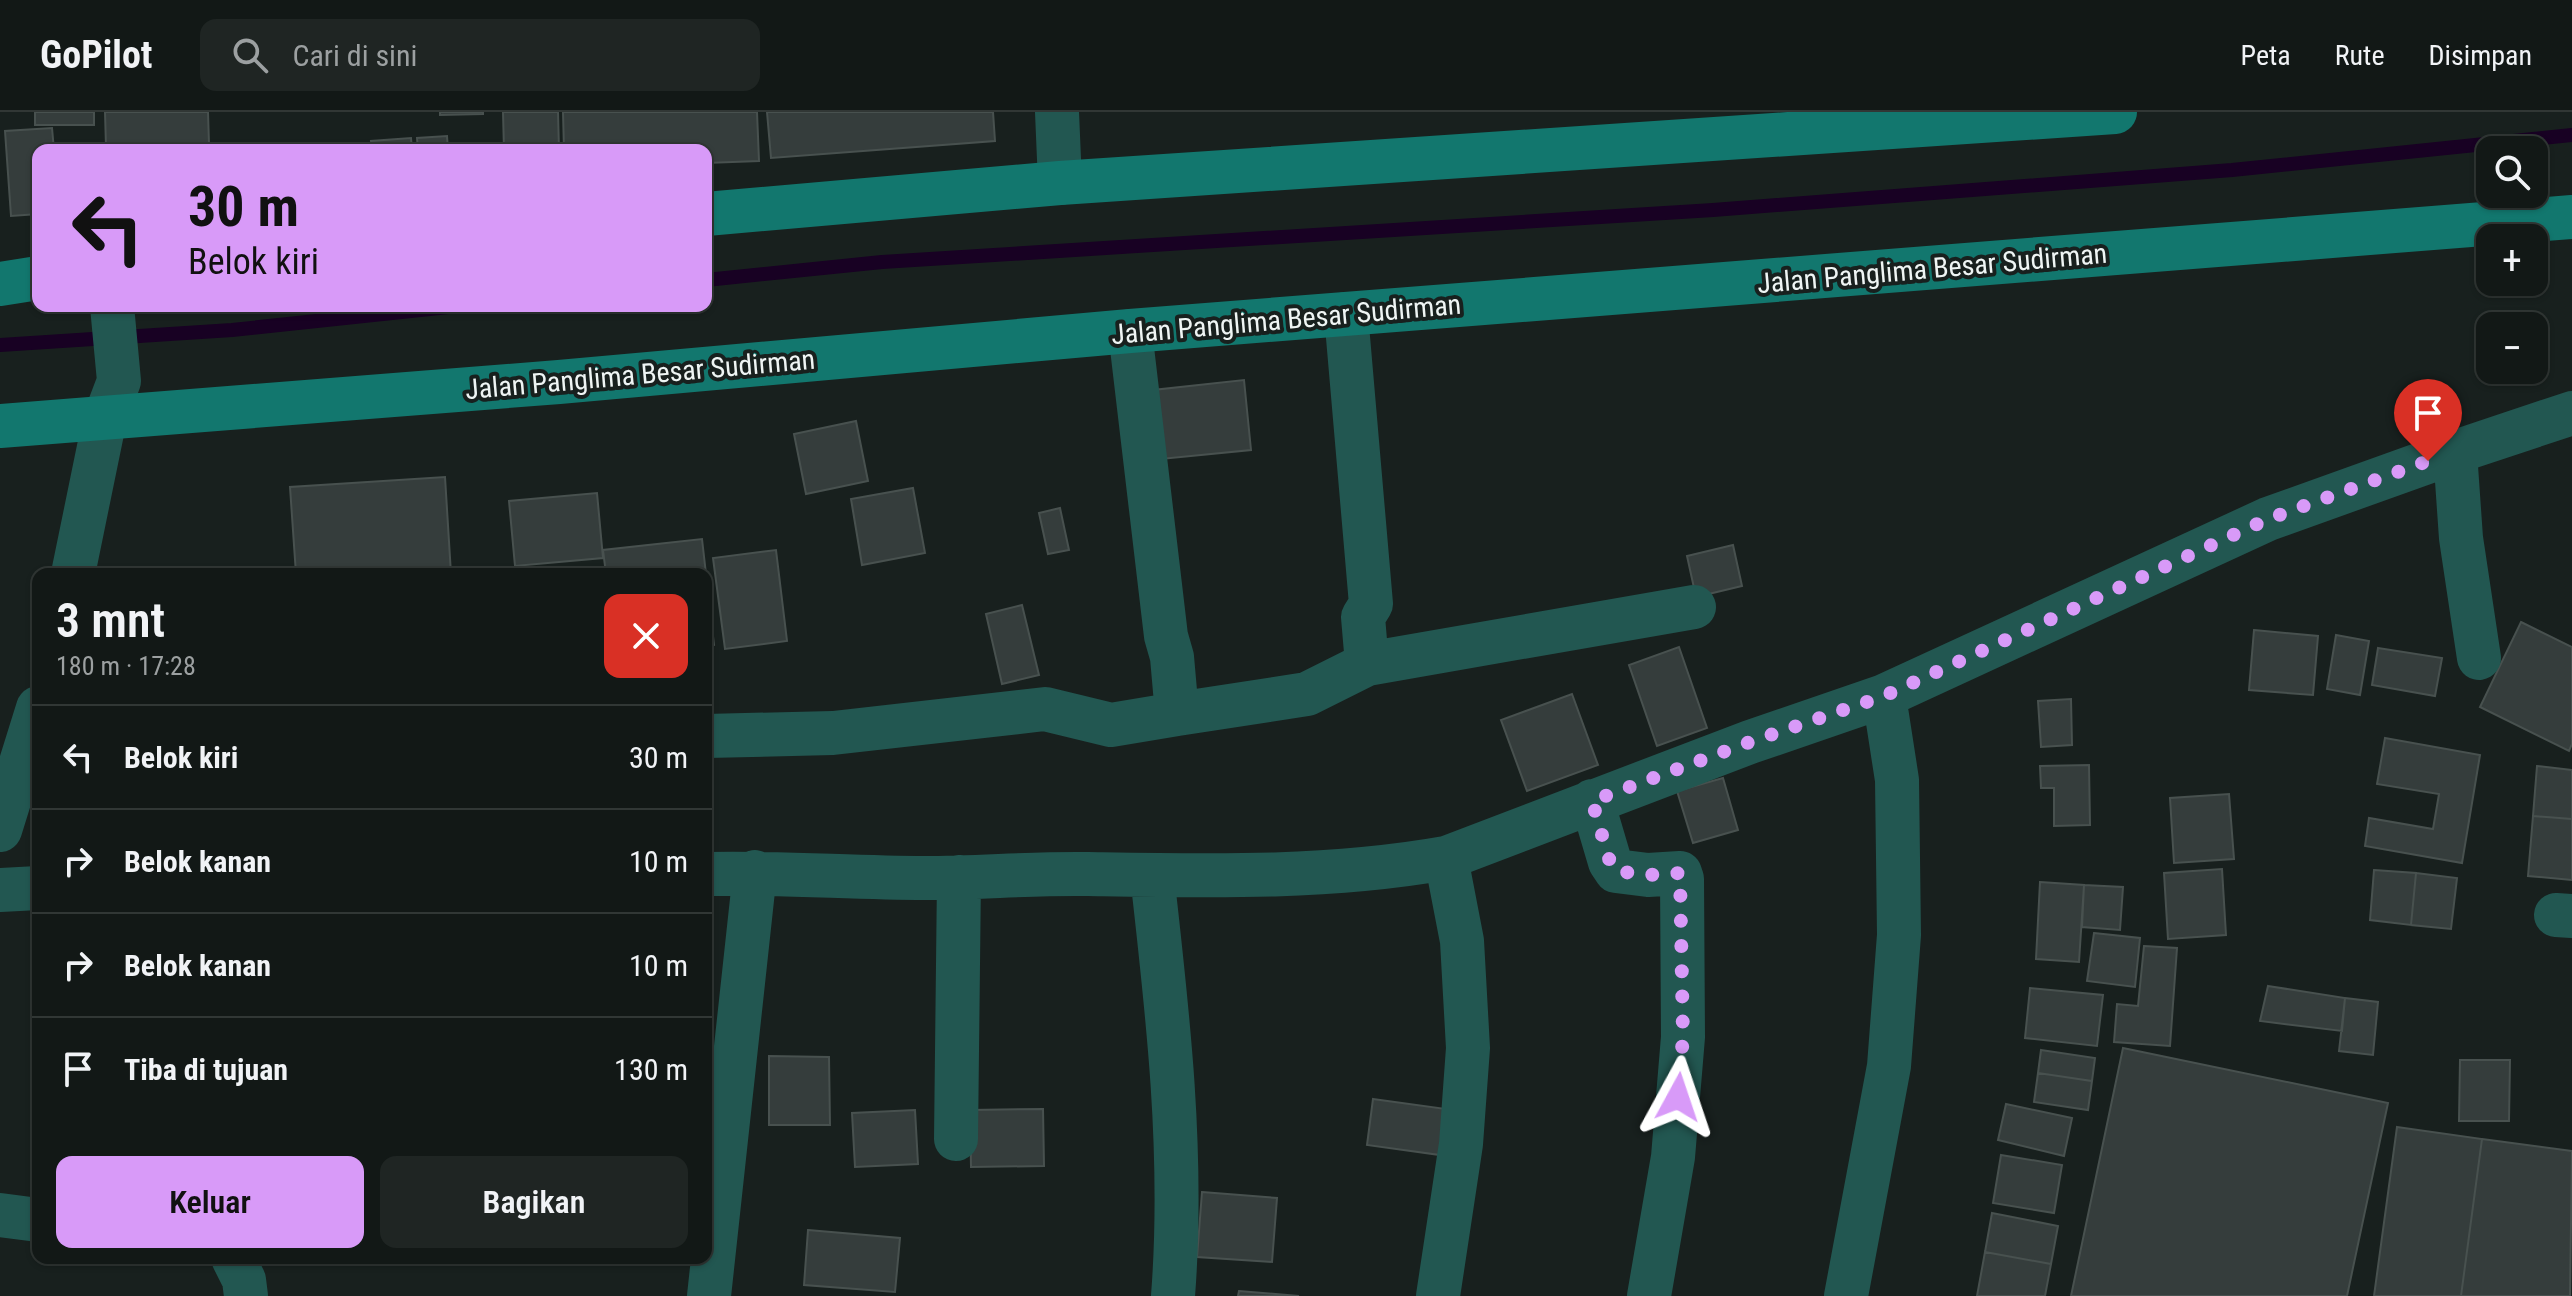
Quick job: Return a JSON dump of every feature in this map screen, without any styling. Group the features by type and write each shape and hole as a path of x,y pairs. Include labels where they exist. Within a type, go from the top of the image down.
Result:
{"main road":[{"path":"712,213 1060,183 2115,112"},
{"name":"Jalan Panglima Besar Sudirman","path":"0,426 559,382 1130,331 2572,217"}],"street":[{"path":"1057,112 1060,183"},
{"path":"83,312 89,388 105,418"},
{"path":"74,568 105,418 119,381 113,312"},
{"path":"1346,314 1371,604 1363,617 1367,664"},
{"path":"1130,331 1177,714"},
{"path":"712,874 755,872 924,878 1062,873 1286,876 1394,867 1446,858 1750,742 1884,696 2268,519 2572,413"},
{"path":"2455,452 2461,538 2479,658"},
{"path":"712,736 833,733 1045,709 1111,725 1307,694 1367,664 1694,607"},
{"path":"1846,1296 1889,1066 1899,935 1897,780 1884,696"},
{"path":"11,816 32,732"},
{"path":"1592,801 1610,862 1616,871 1648,875 1680,873 1682,879 1683,1037 1673,1157 1649,1296"},
{"path":"1438,1296 1461,1144 1468,1048 1462,941 1446,858"},
{"path":"712,1238 723,1023 755,872"},
{"path":"1152,875 1172,1072 1177,1178 1173,1296"},
{"path":"956,1139 959,877"},
{"path":"0,890 32,888"},
{"path":"0,1215 32,1219"},
{"path":"236,1264 244,1280 246,1296"},
{"path":"709,1296 711,1264"}],"building":[{"path":"35,112 94,112 94,125 35,125"},
{"path":"105,112 208,112 209,144 106,144"},
{"path":"440,112 483,112 483,114 440,115"},
{"path":"503,112 558,112 559,144 504,144"},
{"path":"563,112 757,112 759,161 712,163 712,144 564,144"},
{"path":"767,112 993,112 995,141 771,158"},
{"path":"52,128 53,144 32,144 32,214 11,216 5,131"},
{"path":"447,136 448,144 418,144 417,138"},
{"path":"411,138 412,144 371,144 371,141"},
{"path":"329,143 329,144 219,144"},
{"path":"1244,380 1251,450 1151,460 1144,391"},
{"path":"856,421 868,481 806,494 794,434"},
{"path":"445,477 451,568 296,568 290,487"},
{"path":"913,488 925,553 862,565 851,499"},
{"path":"597,493 603,558 515,566 509,501"},
{"path":"1060,508 1069,550 1048,554 1039,513"},
{"path":"702,539 705,568 605,568 603,550"},
{"path":"1733,545 1742,586 1696,597 1687,556"},
{"path":"776,550 787,641 725,649 713,558"},
{"path":"1022,605 1039,675 1002,684 986,614"},
{"path":"2521,622 2572,647 2572,744 2569,751 2480,707"},
{"path":"2254,630 2318,636 2313,695 2249,690"},
{"path":"2336,635 2369,641 2360,695 2327,689"},
{"path":"1679,647 1707,728 1657,746 1629,665"},
{"path":"2378,648 2442,658 2435,696 2372,685"},
{"path":"1572,694 1598,765 1527,791 1501,720"},
{"path":"2071,699 2072,745 2041,747 2038,701"},
{"path":"2385,738 2480,755 2462,863 2365,846 2369,818 2433,829 2439,794 2377,784"},
{"path":"2089,765 2090,825 2054,826 2054,788 2041,788 2040,766"},
{"path":"2537,766 2572,770 2572,819 2533,816"},
{"path":"1723,778 1738,830 1693,843 1677,791"},
{"path":"2229,794 2234,859 2174,863 2170,798"},
{"path":"2533,816 2572,819 2572,880 2528,876"},
{"path":"2222,869 2226,935 2168,939 2164,873"},
{"path":"2374,870 2416,873 2411,925 2370,920"},
{"path":"2416,873 2457,878 2451,929 2411,925"},
{"path":"2040,882 2084,885 2079,962 2036,959"},
{"path":"2084,885 2123,887 2120,930 2082,927"},
{"path":"2094,933 2140,938 2135,987 2087,981"},
{"path":"2144,946 2177,948 2170,1046 2114,1042 2117,1004 2138,1006"},
{"path":"2268,986 2345,998 2342,1031 2260,1021"},
{"path":"2030,988 2103,995 2097,1046 2025,1038"},
{"path":"2345,998 2378,1002 2373,1055 2339,1051"},
{"path":"2123,1048 2388,1103 2347,1296 2071,1296"},
{"path":"2041,1050 2095,1058 2092,1081 2038,1073"},
{"path":"769,1056 829,1057 830,1125 769,1125"},
{"path":"2460,1060 2510,1060 2509,1121 2459,1121"},
{"path":"2038,1073 2092,1081 2088,1110 2034,1102"},
{"path":"1373,1099 1446,1109 1440,1155 1367,1145"},
{"path":"2006,1104 2072,1118 2064,1156 1998,1140"},
{"path":"1043,1109 1044,1166 971,1167 970,1110"},
{"path":"915,1110 918,1164 855,1167 852,1113"},
{"path":"2397,1127 2482,1139 2461,1296 2374,1296"},
{"path":"2482,1139 2572,1151 2570,1296 2461,1296"},
{"path":"2001,1155 2062,1165 2054,1213 1993,1203"},
{"path":"1202,1192 1277,1198 1272,1262 1197,1257"},
{"path":"1992,1213 2058,1226 2051,1264 1985,1252"},
{"path":"808,1230 900,1238 895,1292 804,1285"},
{"path":"1985,1252 2051,1264 2045,1296 1977,1296"},
{"path":"1239,1291 1299,1296 1238,1296"}],"waterway":[{"path":"712,279 882,262 1713,210 2232,170 2572,135"},
{"path":"0,345 232,330 402,312"}],"route":[{"path":"1678,1097 1683,1037 1682,879 1680,873 1648,875 1616,871 1610,862 1592,801 1884,696 2268,519 2428,461"}]}
